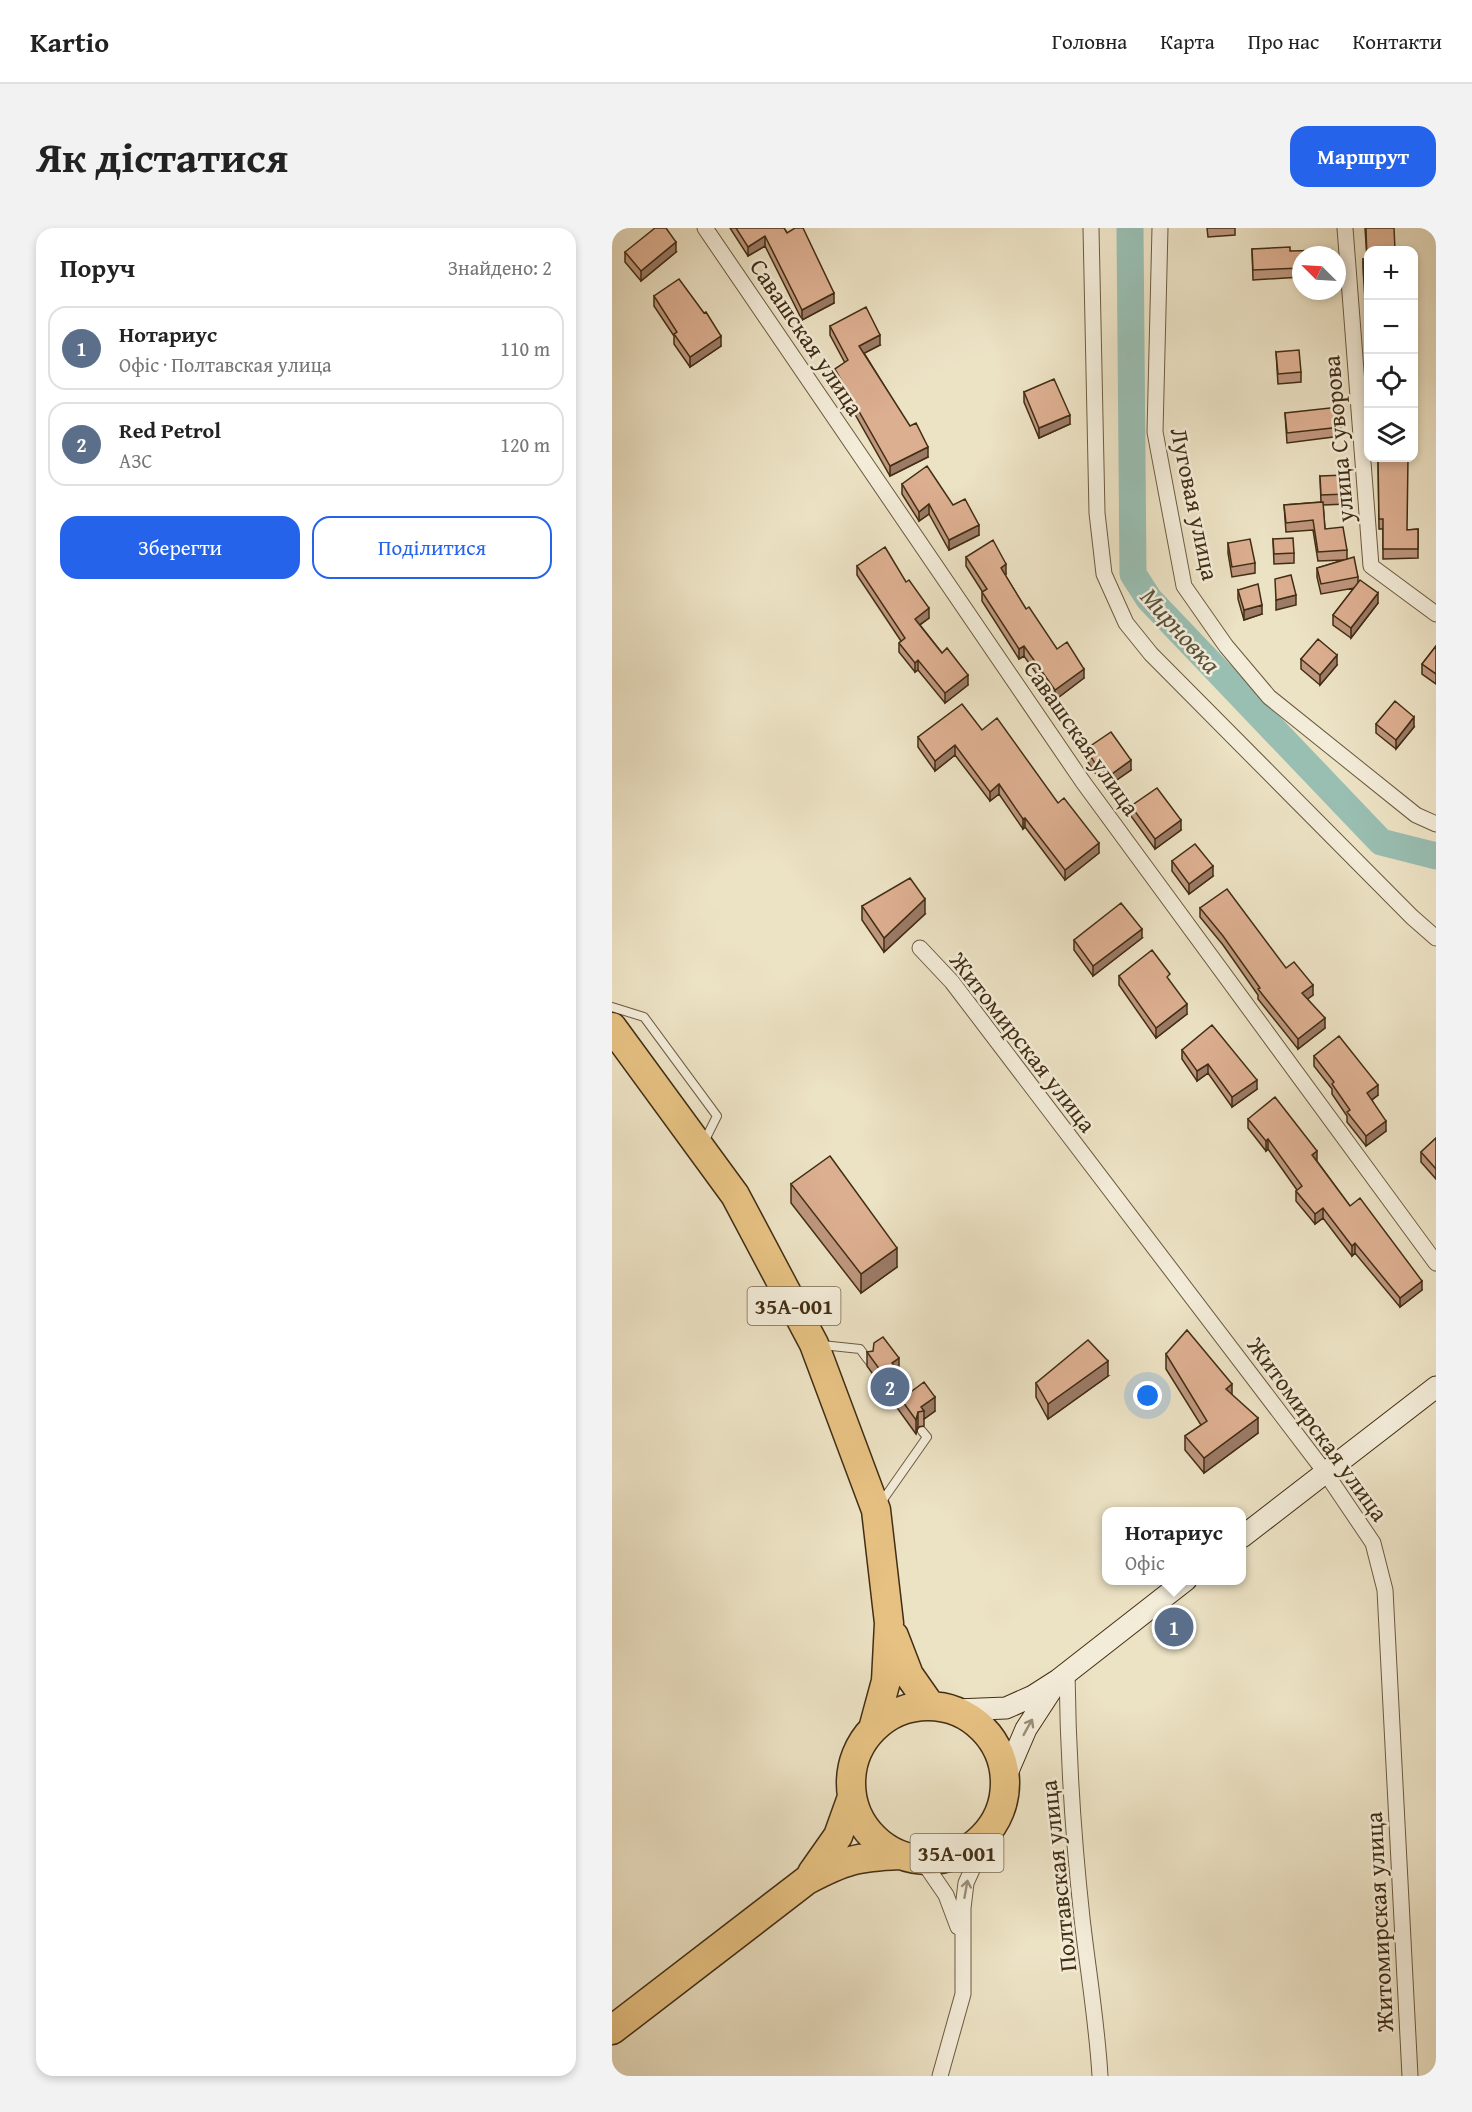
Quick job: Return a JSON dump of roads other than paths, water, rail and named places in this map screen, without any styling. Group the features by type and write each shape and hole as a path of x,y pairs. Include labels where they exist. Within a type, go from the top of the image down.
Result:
{"highway":[{"name":"35А-001","path":"612,1027 735,1196 814,1344 876,1510 889,1623 886,1681 873,1729 859,1749 852,1772 852,1797 838,1836 807,1880"},
{"name":"35А-001","path":"612,2030 807,1880 841,1862 859,1857 948,1858 972,1846 991,1828 1002,1805 1005,1778 1001,1756 991,1737 975,1721 943,1708 909,1675 889,1623"},
{"name":"35А-001","path":"873,1729 899,1711 943,1708"},
{"name":"35А-001","path":"852,1797 861,1821 878,1841 911,1857"}],"main road":[{"path":"1246,1534 1436,1387"},
{"path":"943,1708 1006,1708 1063,1676 1181,1585"},
{"path":"1005,1778 1026,1729 1063,1676"}],"street":[{"name":"Савашская улица","path":"705,228 1083,782 1436,1263"},
{"path":"1091,228 1097,513 1104,574 1126,622 1168,671 1412,917 1436,938"},
{"name":"Луговая улица","path":"1160,228 1155,432 1184,586 1226,646 1269,697 1416,815 1436,824"},
{"name":"улица Суворова","path":"1345,228 1371,566 1436,614"},
{"name":"Житомирская улица","path":"920,948 952,982 1326,1472 1373,1543 1385,1590 1410,2076"},
{"name":"Полтавская улица","path":"1063,1676 1082,1917 1096,2016 1100,2076"},
{"path":"940,2076 963,1994 966,1883 991,1828"},
{"path":"911,1857 952,1908 964,1947"}],"lane":[{"path":"612,1007 644,1017 717,1116 701,1149"},
{"path":"814,1344 860,1349 869,1361"},
{"path":"876,1510 927,1437 922,1431"}],"waterway":[{"name":"Мирновка","path":"1130,228 1133,574 1149,599 1381,842 1436,856"}],"place":[{"name":"Red Petrol","path":"890,1387"},
{"name":"Нотариус","path":"1174,1627"}]}
